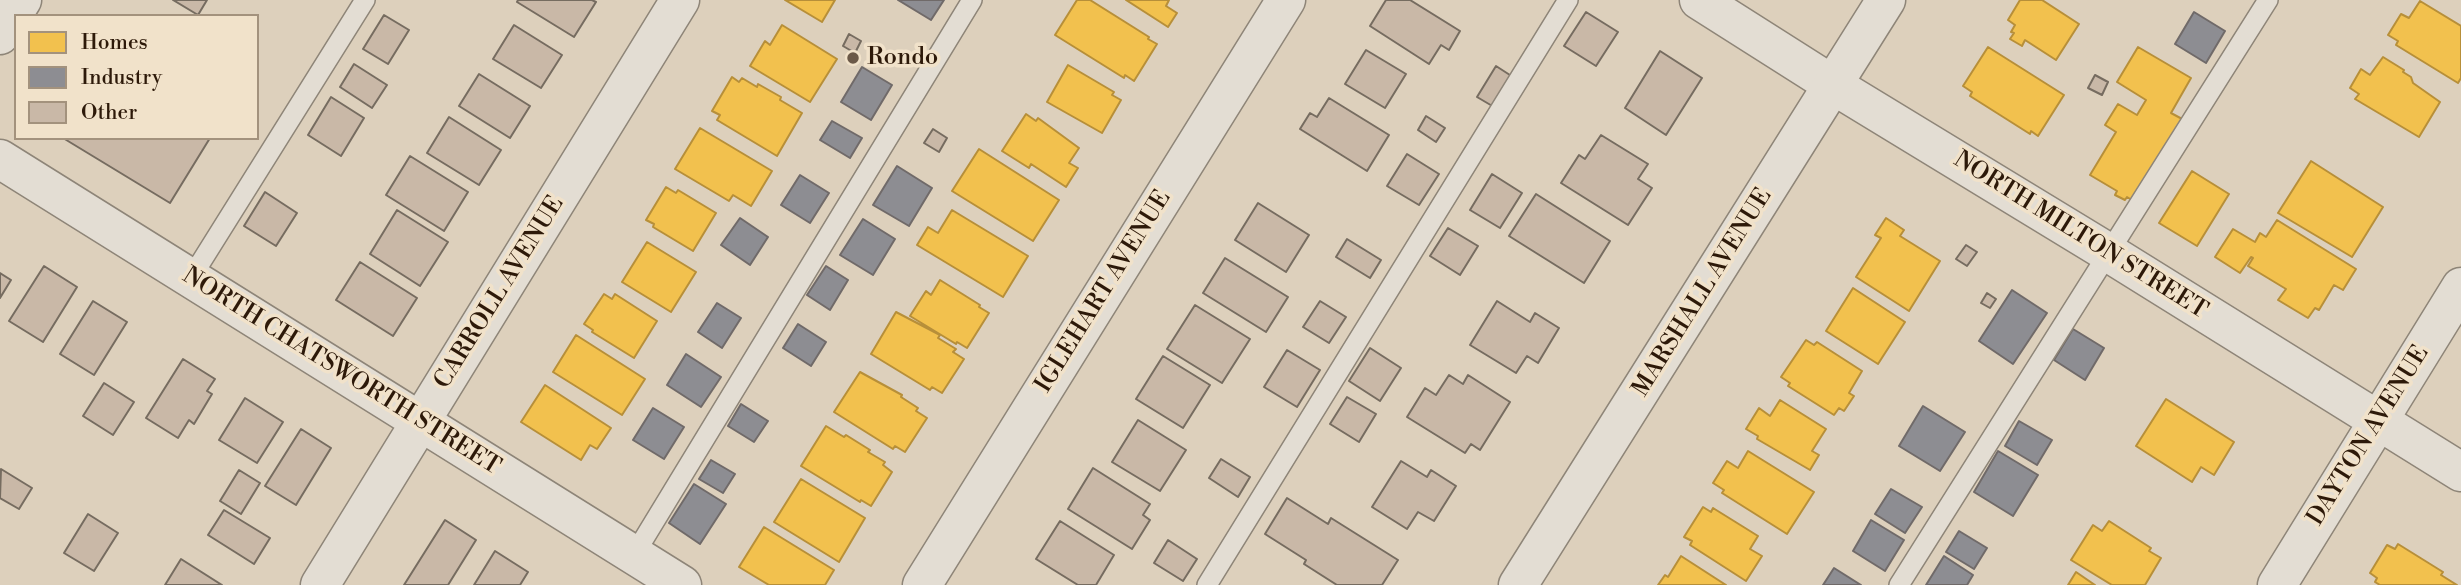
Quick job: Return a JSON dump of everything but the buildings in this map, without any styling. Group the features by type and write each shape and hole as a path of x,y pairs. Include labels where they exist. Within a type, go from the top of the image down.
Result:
{"street":[{"path":"0,35 22,0"},
{"name":"CARROLL AVENUE","path":"320,585 680,0"},
{"name":"IGLEHART AVENUE","path":"922,585 1286,0"},
{"name":"NORTH MILTON STREET","path":"1699,0 2461,472"},
{"name":"MARSHALL AVENUE","path":"1518,585 1886,0"},
{"name":"NORTH CHATSWORTH STREET","path":"0,159 682,585"},
{"name":"DAYTON AVENUE","path":"2277,585 2461,287"}],"lane":[{"path":"191,278 365,0"},
{"path":"634,555 972,0"},
{"path":"1207,585 1568,0"},
{"path":"1899,585 2268,0"}],"place":[{"name":"Rondo","path":"853,58"}]}
